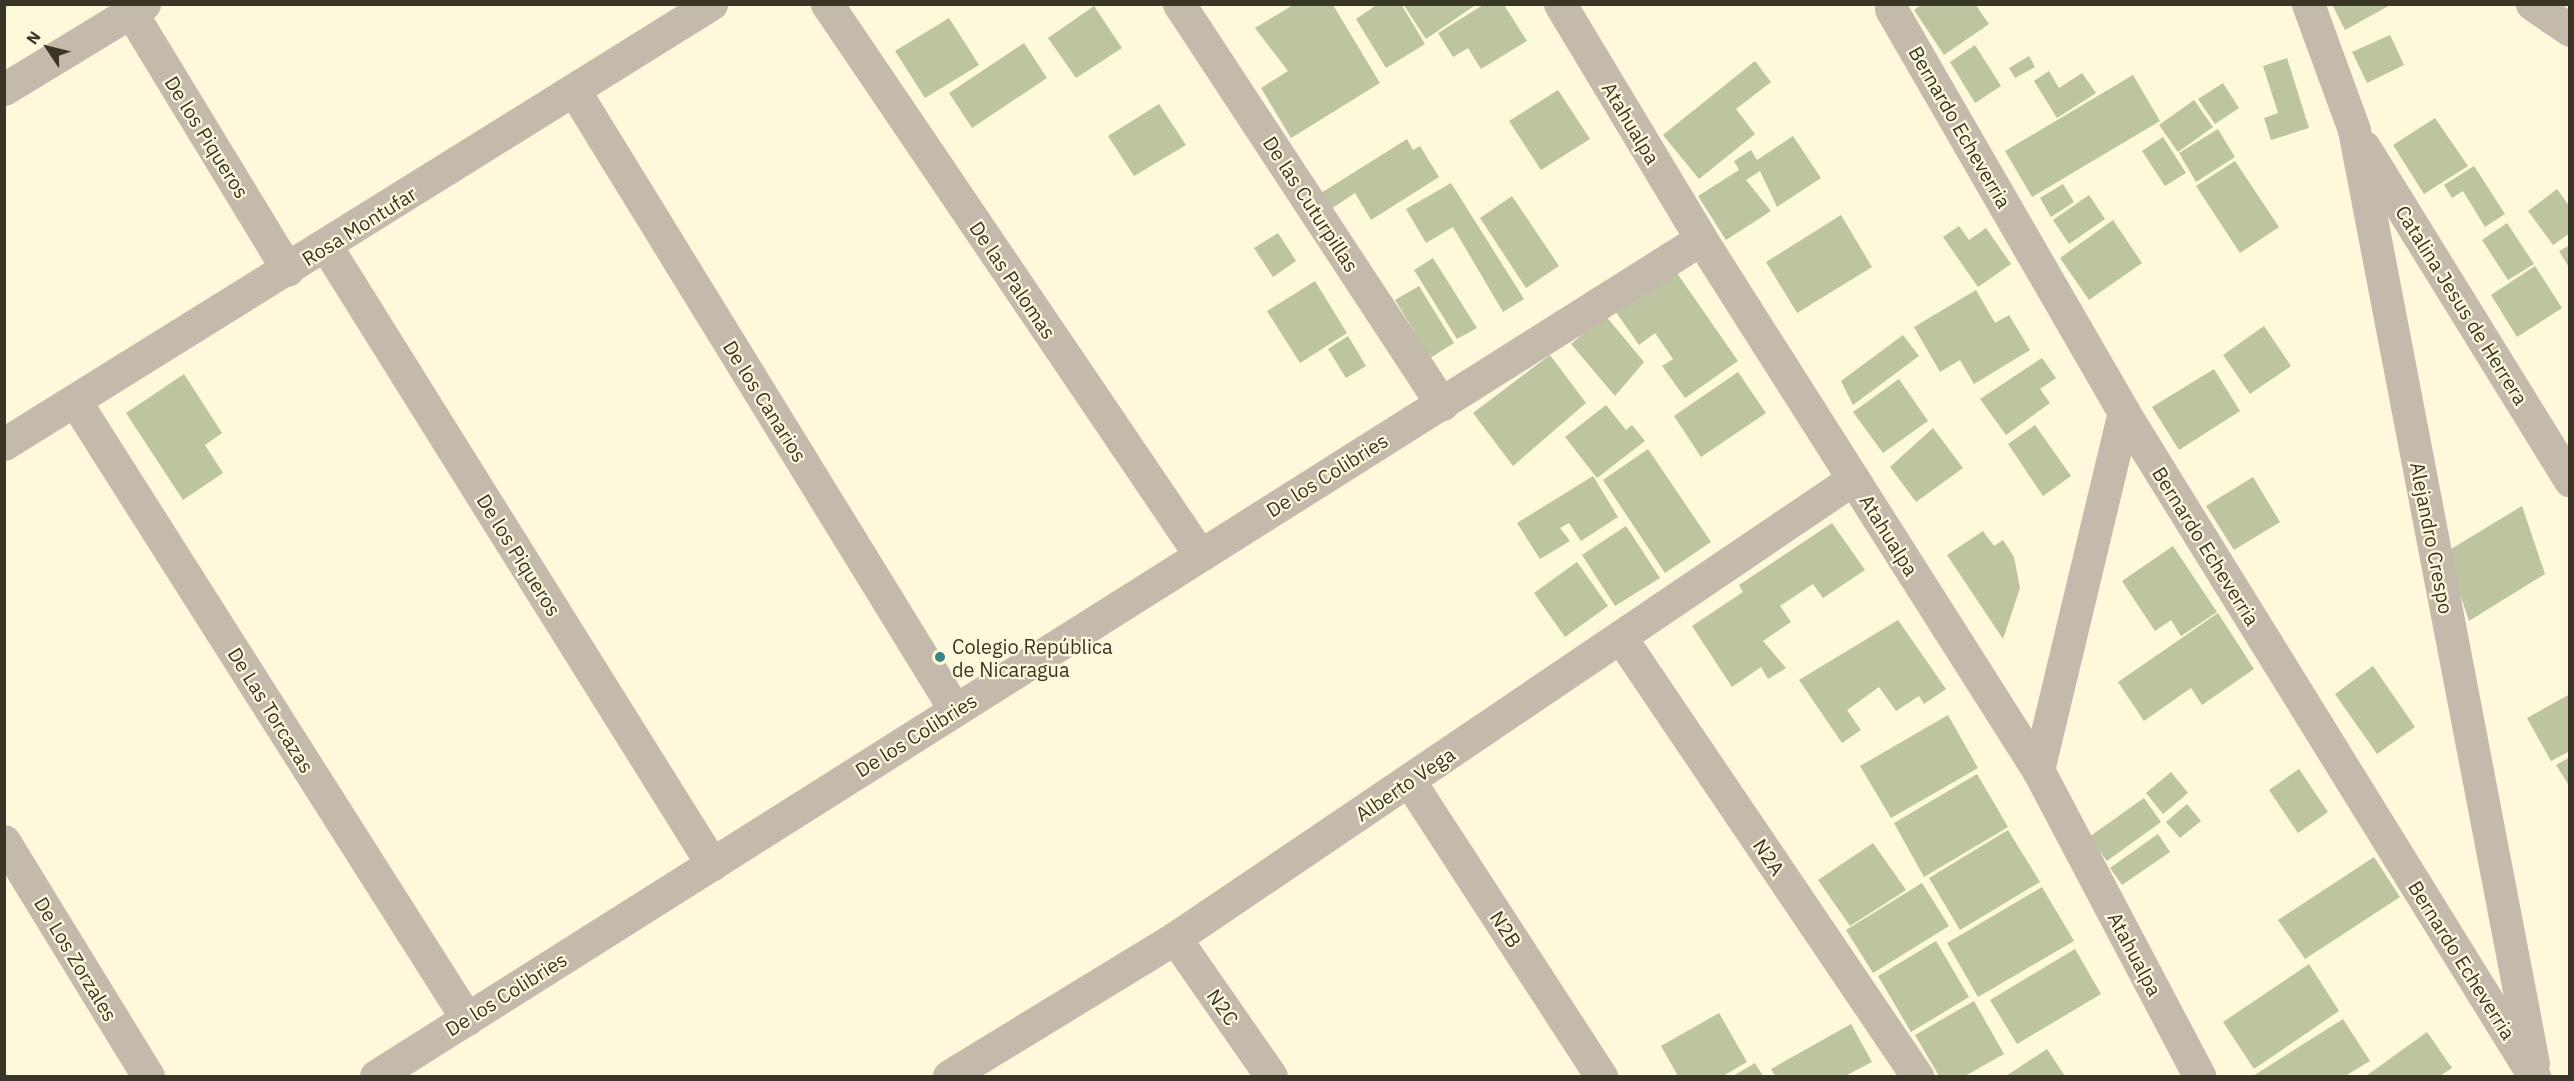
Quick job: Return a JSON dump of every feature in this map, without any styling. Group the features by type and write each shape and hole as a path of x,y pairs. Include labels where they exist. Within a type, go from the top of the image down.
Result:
{"street":[{"name":"Rosa Montufar","path":"4,444 575,92 711,4"},
{"name":"De las Palomas","path":"827,4 1200,555"},
{"name":"De las Cuturpillas","path":"1179,4 1442,404"},
{"name":"Atahualpa","path":"1560,4 1701,239 2038,770 2199,1077"},
{"name":"Alejandro Crespo","path":"2308,4 2354,130 2535,1077"},
{"path":"2532,4 2570,30"},
{"path":"4,89 134,8"},
{"name":"De los Piqueros","path":"134,8 288,270"},
{"name":"Bernardo Echeverria","path":"1891,9 2124,413 2535,1077"},
{"name":"De los Canarios","path":"575,92 956,710"},
{"name":"Catalina Jesus de Herrera","path":"2354,130 2570,481"},
{"name":"De los Colibries","path":"376,1077 1701,239"},
{"name":"De los Piqueros","path":"326,246 712,864"},
{"name":"De Las Torcazas","path":"75,401 467,1019"},
{"path":"2038,770 2124,413"},
{"name":"Alberto Vega","path":"949,1077 1175,938 1410,782 1854,479"},
{"name":"N2A","path":"1621,638 1917,1077"},
{"name":"N2B","path":"1410,782 1601,1077"},
{"name":"De Los Zorzales","path":"4,841 148,1077"},
{"name":"N2C","path":"1175,938 1271,1077"}],"building":[{"path":"1378,4 1401,4 1425,44 1386,68 1356,19"},
{"path":"1403,4 1477,4 1426,39"},
{"path":"1923,4 1975,4 1989,24 1944,55 1914,10"},
{"path":"2332,4 2392,4 2345,30"},
{"path":"1293,5 1333,5 1380,83 1291,138 1261,88 1288,71 1255,28"},
{"path":"1483,5 1504,5 1527,41 1481,69 1468,48 1453,57 1438,33"},
{"path":"1094,6 1122,48 1076,78 1048,38"},
{"path":"949,18 979,65 925,98 895,51"},
{"path":"2390,35 2404,65 2367,83 2352,52"},
{"path":"1024,43 1047,78 972,128 949,93"},
{"path":"1975,45 2001,86 1975,103 1950,62"},
{"path":"2029,56 2035,67 2015,78 2009,68"},
{"path":"2287,58 2309,128 2271,140 2264,118 2278,113 2263,66"},
{"path":"1755,61 1771,82 1736,109 1755,134 1699,179 1663,135"},
{"path":"2049,71 2059,88 2082,73 2096,93 2057,118 2034,81"},
{"path":"2133,75 2160,121 2032,197 2005,151"},
{"path":"2223,83 2239,108 2215,124 2198,99"},
{"path":"1558,90 1590,139 1541,170 1509,121"},
{"path":"2194,100 2213,127 2178,152 2159,125"},
{"path":"1159,104 1186,145 1134,176 1108,136"},
{"path":"2435,118 2468,166 2424,194 2393,145"},
{"path":"2218,129 2235,157 2196,182 2179,153"},
{"path":"1793,136 1821,178 1777,207 1760,171 1746,180 1771,211 1726,240 1698,196 1739,170 1734,161 1751,150 1757,160"},
{"path":"2163,137 2186,173 2165,186 2142,151"},
{"path":"1407,139 1413,150 1420,146 1439,177 1371,220 1355,193 1331,209 1321,193"},
{"path":"2235,161 2279,227 2240,253 2196,186"},
{"path":"2474,166 2505,214 2485,227 2463,191 2452,198 2444,185"},
{"path":"1451,183 1524,299 1503,312 1453,227 1426,243 1406,209"},
{"path":"2063,184 2074,202 2051,217 2040,198"},
{"path":"2557,189 2570,207 2570,233 2553,245 2528,211"},
{"path":"2089,195 2105,219 2069,244 2053,220"},
{"path":"1512,196 1559,266 1526,288 1480,218"},
{"path":"1841,215 1872,267 1797,313 1766,262"},
{"path":"2113,220 2142,263 2089,300 2060,258"},
{"path":"2507,223 2534,264 2508,280 2482,240"},
{"path":"1959,226 1969,240 1986,228 2011,264 1978,287 1943,237"},
{"path":"1278,233 1296,261 1273,277 1254,248"},
{"path":"2570,245 2570,269 2559,251"},
{"path":"1433,258 1477,328 1457,339 1414,270"},
{"path":"1670,263 1738,361 1685,398 1662,366 1673,359 1655,333 1639,345 1611,305"},
{"path":"2535,266 2562,308 2517,337 2491,295"},
{"path":"1315,281 1347,333 1300,363 1267,311"},
{"path":"1419,286 1454,343 1430,358 1395,300"},
{"path":"1976,290 1995,323 2009,315 2030,350 1974,384 1960,360 1940,372 1914,327"},
{"path":"1605,315 1644,362 1615,396 1571,344"},
{"path":"2264,326 2291,366 2250,394 2223,355"},
{"path":"1903,335 1919,356 1853,405 1841,381"},
{"path":"1348,336 1366,366 1346,378 1328,349"},
{"path":"1550,355 1586,403 1513,466 1473,413"},
{"path":"2042,358 2056,378 2040,389 2050,403 2006,435 1980,399"},
{"path":"2214,369 2240,411 2179,450 2152,407"},
{"path":"1738,372 1766,413 1701,457 1674,416"},
{"path":"184,374 222,433 205,445 223,473 183,500 126,413"},
{"path":"1899,379 1928,421 1883,453 1853,412"},
{"path":"1606,405 1626,430 1632,425 1645,441 1597,478 1565,437"},
{"path":"2035,425 2071,476 2043,496 2008,444"},
{"path":"1933,428 1963,468 1916,502 1890,467"},
{"path":"1648,449 1711,542 1665,573 1603,480"},
{"path":"1593,476 1618,517 1581,541 1569,523 1560,528 1570,541 1540,559 1517,523"},
{"path":"2253,477 2280,522 2234,550 2206,506"},
{"path":"2522,506 2545,574 2469,621 2446,552"},
{"path":"1832,523 1865,570 1823,598 1813,584 1780,606 1791,622 1763,641 1786,668 1768,679 1761,667 1732,687 1692,626 1743,592 1739,585"},
{"path":"1626,526 1660,578 1615,606 1582,555"},
{"path":"1983,531 1994,546 2003,540 2014,557 2020,588 2003,639 1947,555"},
{"path":"2173,546 2217,612 2181,636 2171,620 2155,631 2122,581"},
{"path":"1577,562 1608,606 1565,637 1534,593"},
{"path":"2218,613 2254,669 2202,705 2191,688 2144,721 2118,682"},
{"path":"1898,620 1946,689 1924,704 1919,696 1896,711 1879,687 1847,710 1861,730 1842,743 1799,680"},
{"path":"2373,666 2415,727 2377,754 2335,694"},
{"path":"2570,694 2570,751 2551,761 2527,718"},
{"path":"1948,715 1978,768 1891,818 1860,766"},
{"path":"2570,757 2570,787 2556,765"},
{"path":"2299,769 2328,812 2298,833 2269,790"},
{"path":"2171,772 2188,793 2163,814 2146,793"},
{"path":"1977,774 2008,827 1924,877 1894,823"},
{"path":"2144,798 2161,822 2107,861 2089,837"},
{"path":"2187,804 2201,821 2180,838 2166,822"},
{"path":"2008,830 2040,882 1960,930 1929,878"},
{"path":"2158,834 2170,852 2122,885 2110,868"},
{"path":"1873,843 1906,890 1850,926 1818,880"},
{"path":"2374,857 2400,897 2305,959 2278,920"},
{"path":"1922,883 1949,926 1873,973 1846,930"},
{"path":"2042,887 2074,941 1978,997 1947,943"},
{"path":"1936,941 1969,997 1911,1032 1878,976"},
{"path":"2075,949 2101,994 2017,1044 1990,1000"},
{"path":"2309,964 2339,1011 2254,1069 2223,1022"},
{"path":"1974,1001 2004,1054 1965,1076 1939,1076 1915,1035"},
{"path":"1719,1013 1747,1062 1723,1076 1678,1076 1661,1046"},
{"path":"2343,1019 2370,1061 2345,1076 2253,1076"},
{"path":"1851,1024 1872,1062 1845,1076 1775,1076 1771,1069"},
{"path":"2427,1032 2452,1068 2440,1076 2366,1076"},
{"path":"2047,1049 2065,1076 2006,1076"},
{"path":"1755,1063 1763,1076 1733,1076"}],"place":[{"name":"Colegio República de Nicaragua","path":"940,657"}]}
